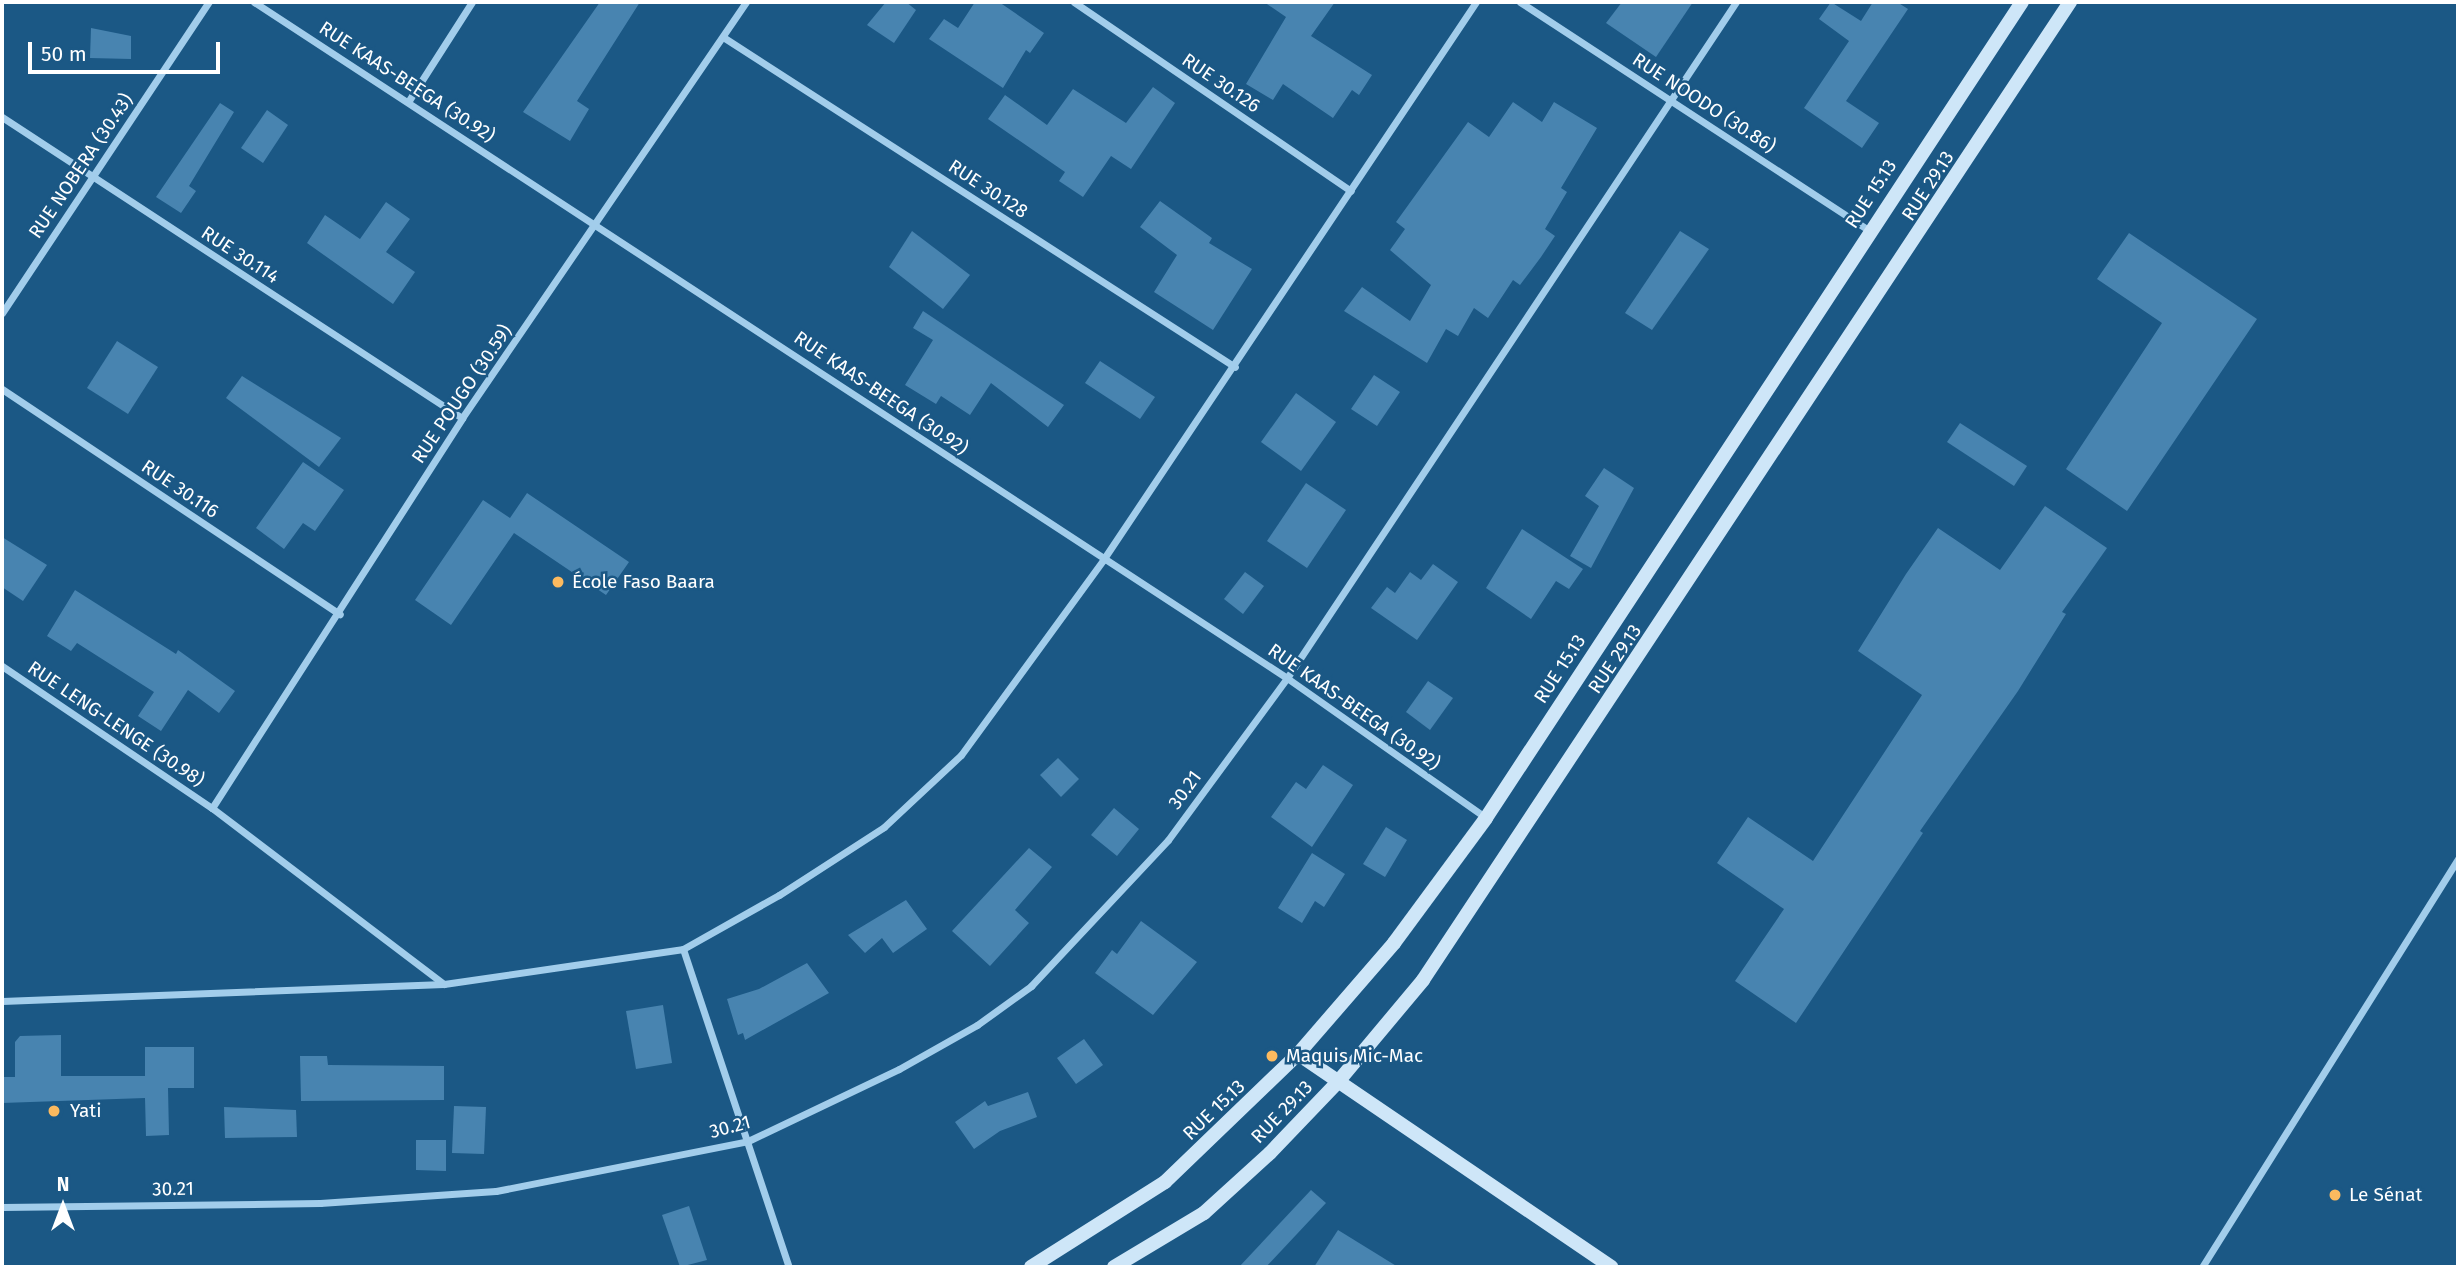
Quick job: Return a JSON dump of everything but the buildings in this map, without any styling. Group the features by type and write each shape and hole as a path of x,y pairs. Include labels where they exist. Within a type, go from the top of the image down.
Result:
{"main road":[{"name":"RUE 15.13","path":"1031,1267 1165,1182 1298,1054 1394,943 1486,818 2022,2"},
{"name":"RUE 29.13","path":"1114,1267 1204,1213 1270,1153 1337,1083 1423,980 1509,854 2070,2"},
{"path":"1298,1054 1337,1083 1612,1267"}],"street":[{"name":"RUE NOBERA (30.43)","path":"2,313 209,2"},
{"name":"RUE KAAS-BEEGA (30.92)","path":"254,2 1287,678 1486,818"},
{"path":"408,102 472,2"},
{"name":"RUE POUGO (30.59)","path":"212,808 340,614 462,418 746,2"},
{"name":"RUE 30.126","path":"1073,2 1352,191"},
{"path":"2,1001 444,984 682,949 779,895 884,827 961,755 1103,559 1235,368 1476,2"},
{"name":"RUE NOODO (30.86)","path":"1520,2 1870,232"},
{"name":"30.21","path":"2,1207 320,1203 496,1192 748,1141 899,1069 977,1025 1031,986 1168,840 1287,678 1736,2"},
{"name":"RUE 30.128","path":"723,37 1235,368"},
{"name":"RUE 30.114","path":"2,117 462,418"},
{"name":"RUE 30.116","path":"2,389 340,614"},
{"name":"RUE LENG-LENGE (30.98)","path":"2,666 212,808 444,984"},
{"path":"2202,1267 2458,859"},
{"path":"682,949 789,1267"}],"place":[{"name":"École Faso Baara","path":"558,582"},
{"name":"Maquis Mic-Mac","path":"1272,1056"},
{"name":"Yati","path":"54,1111"},
{"name":"Le Sénat","path":"2335,1195"}]}
